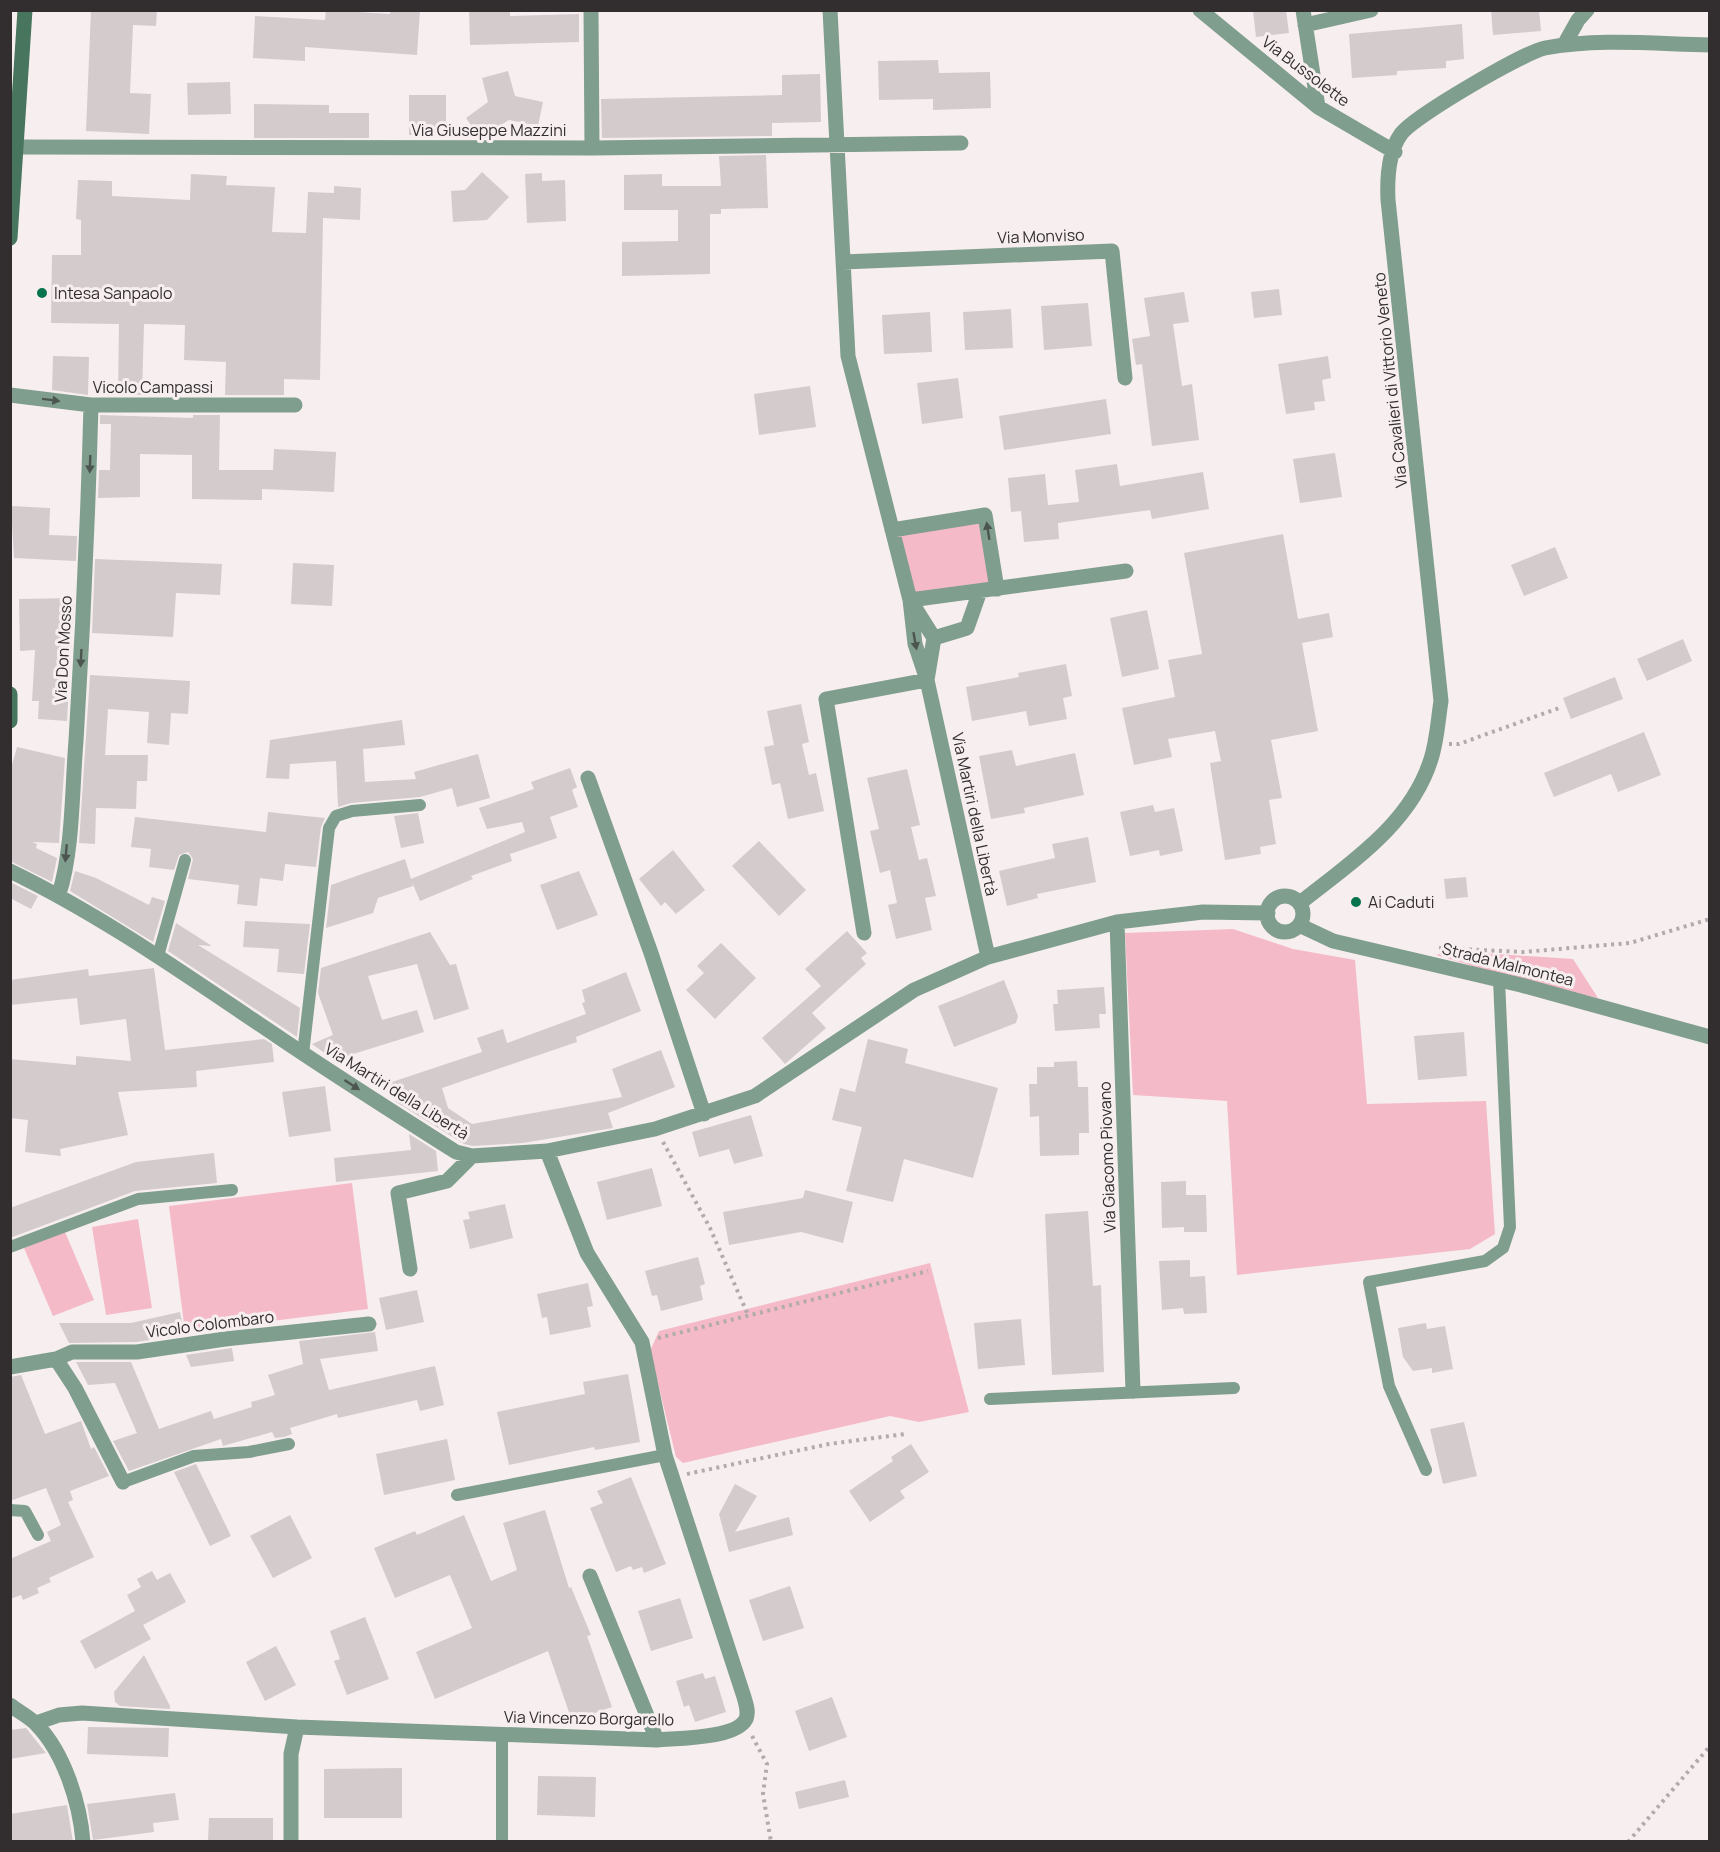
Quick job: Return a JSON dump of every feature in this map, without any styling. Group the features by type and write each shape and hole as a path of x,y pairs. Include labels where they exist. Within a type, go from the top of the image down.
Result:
{"street":[{"path":"10,238 18,147 16,71 25,10"},
{"path":"591,10 592,148"},
{"path":"830,10 848,356 910,600 934,638 927,680 826,699 864,933"},
{"name":"Via Bussolette","path":"1200,10 1318,107 1395,152"},
{"path":"1318,107 1304,18 1371,10"},
{"path":"1564,45 1578,20 1587,10"},
{"name":"Via Cavalieri di Vittorio Veneto","path":"1300,903 1382,837 1413,796 1431,760 1441,701 1388,200 1387,174 1400,134 1414,121 1445,100 1542,48 1564,45 1710,45"},
{"name":"Via Giuseppe Mazzini","path":"18,147 837,147 961,143"},
{"name":"Via Monviso","path":"843,262 1112,251 1125,378"},
{"name":"Vicolo Campassi","path":"10,395 91,405 295,405"},
{"name":"Via Don Mosso","path":"59,894 64,879 72,794 83,621 91,405"},
{"path":"892,530 985,516 997,589"},
{"path":"910,600 1126,571"},
{"path":"934,638 968,628 980,591"},
{"name":"Via Martiri della Libertà","path":"910,600 915,644 927,680 988,957"},
{"path":"10,694 10,721"},
{"path":"588,778 651,953 704,1114"},
{"name":"Via Martiri della Libertà","path":"10,871 59,894 158,956 303,1054 456,1152 472,1156 547,1151 655,1129 755,1096 914,990 988,957 1117,922 1203,912 1268,913"},
{"path":"1290,896 1300,903 1304,914 1299,925 1289,932 1278,930 1269,922 1269,905 1278,897 1290,896"},
{"name":"Via Giacomo Piovano","path":"1117,922 1133,1391"},
{"name":"Strada Malmontea","path":"1299,925 1333,941 1499,980 1710,1037"},
{"path":"547,1151 587,1253 642,1342 665,1455 748,1712 745,1722"},
{"path":"410,1269 398,1193 447,1181 472,1156"},
{"name":"Vicolo Colombaro","path":"10,1367 56,1359 72,1352 137,1352 225,1339 369,1324"},
{"path":"56,1359 75,1388 123,1482"},
{"path":"590,1576 657,1740"},
{"path":"10,1706 36,1723 51,1742 65,1772 81,1824 83,1842"},
{"name":"Via Vincenzo Borgarello","path":"36,1723 59,1715 82,1713 297,1727 657,1740 716,1735 735,1729 745,1722"},
{"path":"291,1842 291,1754 297,1727"}],"lane":[{"path":"303,1054 329,828 336,816 352,811 420,805"},
{"path":"158,956 185,861"},
{"path":"1426,1470 1389,1386 1369,1282 1485,1261 1503,1248 1510,1227 1510,1216 1499,980"},
{"path":"10,1247 138,1199 232,1190"},
{"path":"990,1399 1234,1388"},
{"path":"123,1482 194,1456 249,1452 289,1444"},
{"path":"457,1495 665,1455"},
{"path":"10,1510 25,1511 38,1536"},
{"path":"501,1842 502,1735"}],"path":[{"path":"1434,744 1459,744 1559,708"},
{"path":"1418,961 1442,946 1523,952 1630,943 1710,919"},
{"path":"655,1129 710,1228 748,1315"},
{"path":"642,1342 928,1271"},
{"path":"672,1478 828,1444 905,1434"},
{"path":"745,1722 767,1764 763,1794 771,1842"},
{"path":"1628,1842 1710,1746"}],"shaded area":[{"path":"985,515 997,589 910,600 892,530"},
{"path":"1233,929 1293,949 1355,960 1367,1104 1486,1101 1495,1234 1470,1249 1237,1275 1227,1101 1133,1095 1125,933"},
{"path":"1450,951 1573,959 1598,998 1527,982 1436,955"},
{"path":"352,1183 368,1309 185,1332 169,1206"},
{"path":"138,1219 152,1308 106,1315 92,1227"},
{"path":"65,1232 94,1300 53,1316 24,1248"},
{"path":"930,1263 969,1412 919,1422 890,1416 683,1463 676,1457 650,1351 659,1331"}],"building":[{"path":"91,10 157,10 156,26 133,25 130,93 151,94 149,134 86,131"},
{"path":"326,10 390,14 390,10 420,10 417,55 305,47 305,61 253,58 255,16 325,20"},
{"path":"469,10 510,10 510,16 579,14 579,42 470,45"},
{"path":"1253,10 1286,10 1289,33 1256,37"},
{"path":"1491,10 1539,10 1541,31 1493,35"},
{"path":"1462,24 1464,59 1446,61 1446,68 1397,71 1397,75 1352,78 1349,34"},
{"path":"938,60 939,73 990,72 991,108 933,110 933,99 879,100 878,61"},
{"path":"508,71 515,96 543,102 538,126 509,120 480,138 466,118 488,102 482,78"},
{"path":"820,74 821,122 772,123 772,136 602,138 601,99 782,95 782,75"},
{"path":"230,82 231,114 188,115 187,83"},
{"path":"409,95 446,95 446,127 432,127 432,135 409,135"},
{"path":"254,104 329,105 329,113 369,113 369,138 254,138"},
{"path":"766,155 768,208 721,209 721,214 710,214 710,274 622,276 622,242 678,241 678,210 624,210 624,175 662,174 662,186 721,186 719,156"},
{"path":"482,172 509,197 487,220 453,222 451,191 465,190"},
{"path":"542,173 542,181 565,180 566,221 527,223 525,174"},
{"path":"191,174 227,176 226,185 275,187 272,232 306,233 308,192 334,193 334,186 361,188 360,220 323,218 320,380 284,379 284,395 225,395 226,362 184,360 185,325 144,324 142,395 118,395 119,324 51,323 52,255 81,255 81,220 76,219 78,180 112,181 112,196 190,200"},
{"path":"1279,289 1282,315 1254,318 1251,292"},
{"path":"1184,292 1189,322 1173,324 1182,386 1192,384 1199,440 1152,446 1142,364 1136,365 1132,339 1150,336 1144,298"},
{"path":"1088,303 1092,346 1044,350 1041,306"},
{"path":"1011,309 1013,348 965,350 963,312"},
{"path":"930,312 932,352 884,354 882,315"},
{"path":"53,356 89,357 88,395 52,390"},
{"path":"1328,356 1331,378 1322,380 1325,401 1314,402 1315,410 1286,414 1278,364"},
{"path":"958,378 963,418 922,424 917,383"},
{"path":"810,386 816,427 759,435 754,394"},
{"path":"1106,399 1111,434 1004,450 999,416"},
{"path":"100,415 193,418 193,415 220,415 219,470 273,470 274,449 336,452 334,492 262,489 262,500 192,499 192,455 140,454 140,497 98,498 99,470 110,470 111,424 100,424"},
{"path":"1335,453 1342,497 1300,503 1293,459"},
{"path":"1117,464 1120,486 1203,472 1209,509 1152,519 1150,510 1058,523 1059,539 1024,542 1021,511 1011,512 1008,478 1045,474 1048,505 1079,502 1075,470"},
{"path":"11,506 50,508 49,535 77,536 76,561 14,558"},
{"path":"1283,534 1298,619 1329,613 1333,637 1302,643 1318,731 1271,740 1282,798 1269,800 1276,844 1260,847 1261,854 1225,860 1210,763 1221,761 1215,731 1168,739 1172,757 1134,765 1122,708 1175,697 1168,660 1202,654 1184,553"},
{"path":"1555,547 1568,578 1524,596 1511,565"},
{"path":"95,559 222,564 220,595 176,593 173,637 92,633"},
{"path":"293,563 334,565 332,606 291,604"},
{"path":"74,598 67,721 38,719 39,701 32,701 35,650 20,651 19,599"},
{"path":"1147,610 1159,669 1122,677 1110,618"},
{"path":"1683,639 1692,661 1647,681 1637,659"},
{"path":"1066,664 1072,696 1063,698 1067,719 1029,726 1026,711 972,721 966,687 1019,677 1018,673"},
{"path":"90,675 190,681 188,714 171,713 169,745 147,743 149,712 108,709 105,755 148,755 147,781 137,781 136,809 96,808 95,844 79,843"},
{"path":"1615,677 1623,699 1571,719 1563,698"},
{"path":"801,704 809,742 802,744 809,775 816,773 824,811 788,819 780,783 772,785 764,747 774,745 767,711"},
{"path":"402,720 405,745 363,749 365,782 416,779 414,772 478,754 490,798 457,807 452,788 420,797 351,803 338,807 336,761 290,764 289,779 266,778 270,740"},
{"path":"1644,732 1661,775 1618,792 1611,774 1554,797 1544,773"},
{"path":"17,747 65,758 59,843 32,842 37,844 36,848 57,858 52,882 10,861 10,772"},
{"path":"1012,750 1016,766 1075,753 1084,795 1024,808 1025,813 991,819 979,756"},
{"path":"570,768 577,787 572,790 578,807 550,817 557,838 510,854 512,861 471,876 473,879 420,901 412,882 413,886 378,898 373,913 326,928 331,885 405,859 411,879 525,832 522,822 487,829 479,808 534,789 531,782"},
{"path":"907,769 920,825 911,827 919,860 927,858 936,896 925,898 932,930 896,939 888,905 897,903 890,870 880,873 870,831 879,829 867,778"},
{"path":"1153,805 1155,812 1174,808 1183,851 1160,856 1159,850 1130,856 1120,812"},
{"path":"268,812 325,818 321,827 316,867 285,864 283,881 260,878 257,906 237,904 239,885 188,879 193,859 188,852 179,855 174,870 149,867 151,849 131,847 135,817 266,832"},
{"path":"418,813 424,843 401,848 394,816"},
{"path":"1088,837 1096,882 1037,894 1038,898 1007,906 999,871 1055,858 1052,844"},
{"path":"759,841 806,890 779,916 732,866"},
{"path":"673,850 705,890 676,914 665,902 661,906 639,879"},
{"path":"75,871 96,878 149,905 152,897 165,901 153,942 70,891"},
{"path":"579,871 598,915 557,930 540,885"},
{"path":"1466,877 1468,897 1446,899 1444,879"},
{"path":"10,882 38,896 31,909 10,898"},
{"path":"245,921 310,924 304,974 277,972 279,949 243,947"},
{"path":"176,923 212,946 198,945 300,1008 297,1037 168,951"},
{"path":"847,931 867,953 861,958 866,964 812,1013 826,1028 785,1064 762,1038 821,986 805,969"},
{"path":"430,932 450,965 456,964 469,1009 434,1020 417,964 368,976 382,1020 417,1010 424,1032 334,1060 312,1044 333,1035 318,993 321,968"},
{"path":"721,943 756,978 715,1019 686,990 704,973 697,966"},
{"path":"154,968 165,1050 264,1039 272,1044 274,1062 196,1071 197,1087 118,1092 128,1135 60,1149 61,1156 25,1152 28,1120 10,1118 10,1059 76,1065 76,1056 131,1061 126,1019 80,1025 77,998 10,1005 10,980 88,969 89,976"},
{"path":"626,972 641,1011 576,1037 577,1042 442,1088 448,1108 472,1124 622,1097 612,1069 661,1050 675,1087 608,1113 613,1128 523,1143 473,1146 464,1144 396,1102 389,1083 482,1052 477,1038 503,1029 507,1043 586,1014 582,1003 585,1002 582,990"},
{"path":"1004,980 1018,1016 1016,1023 954,1047 938,1006"},
{"path":"1104,987 1106,1014 1099,1014 1100,1028 1055,1031 1053,1004 1058,1004 1057,990"},
{"path":"1464,1032 1467,1076 1418,1080 1414,1036"},
{"path":"868,1039 908,1049 905,1063 998,1088 973,1178 904,1159 893,1202 846,1191 862,1127 832,1120 840,1088 855,1092"},
{"path":"1077,1061 1078,1087 1088,1087 1089,1133 1079,1133 1079,1155 1040,1156 1039,1116 1030,1117 1029,1084 1037,1084 1037,1067 1054,1067 1054,1062"},
{"path":"325,1086 331,1131 289,1137 282,1092"},
{"path":"751,1115 763,1156 734,1164 729,1149 699,1157 692,1132"},
{"path":"409,1134 436,1151 438,1171 336,1182 334,1158 411,1150"},
{"path":"214,1153 217,1183 135,1191 10,1238 10,1208 136,1162"},
{"path":"652,1168 662,1206 607,1220 597,1182"},
{"path":"1186,1181 1186,1195 1206,1195 1207,1232 1184,1232 1184,1227 1162,1228 1161,1182"},
{"path":"805,1190 853,1202 843,1243 801,1232 729,1245 723,1212 803,1198"},
{"path":"505,1204 513,1238 470,1249 463,1220 470,1219 468,1212"},
{"path":"1088,1211 1093,1286 1101,1285 1104,1372 1052,1375 1045,1214"},
{"path":"698,1257 705,1284 700,1286 703,1300 661,1311 657,1295 652,1296 645,1271"},
{"path":"1190,1260 1190,1277 1205,1276 1207,1313 1184,1314 1183,1308 1162,1310 1159,1261"},
{"path":"588,1283 593,1306 587,1307 591,1327 550,1335 547,1317 542,1318 537,1294"},
{"path":"417,1290 424,1322 386,1330 379,1298"},
{"path":"180,1312 185,1335 136,1342 69,1343 59,1323 131,1323"},
{"path":"1021,1319 1025,1365 978,1369 974,1323"},
{"path":"1426,1323 1427,1329 1445,1326 1453,1369 1432,1373 1432,1368 1413,1371 1403,1357 1398,1328"},
{"path":"375,1332 378,1351 320,1359 329,1390 435,1366 444,1405 420,1411 417,1400 338,1418 337,1414 290,1428 292,1434 284,1437 275,1438 272,1432 223,1446 221,1439 129,1471 113,1441 137,1433 115,1383 88,1385 76,1362 131,1362 159,1429 211,1411 214,1419 252,1407 251,1402 275,1395 268,1375 303,1364 299,1341"},
{"path":"232,1348 234,1361 191,1367 186,1355"},
{"path":"628,1374 640,1442 595,1450 594,1447 509,1465 497,1412 585,1394 583,1382"},
{"path":"21,1375 45,1434 81,1421 91,1449 94,1447 109,1476 70,1491 73,1500 68,1502 94,1557 49,1578 51,1582 37,1588 39,1593 23,1600 21,1595 10,1599 10,1559 51,1541 47,1532 61,1525 46,1488 10,1501 10,1377"},
{"path":"1464,1422 1477,1476 1443,1484 1430,1429"},
{"path":"447,1439 455,1480 384,1495 376,1454"},
{"path":"911,1444 929,1472 900,1491 905,1498 870,1522 849,1491 893,1461 891,1457"},
{"path":"196,1464 231,1536 210,1546 174,1472"},
{"path":"631,1477 666,1564 644,1573 642,1567 633,1570 631,1566 616,1572 590,1508 603,1503 597,1491"},
{"path":"735,1484 757,1496 735,1532 789,1517 793,1535 729,1552 719,1514"},
{"path":"545,1510 569,1588 571,1587 591,1635 587,1636 612,1707 572,1721 548,1651 435,1699 416,1652 472,1628 450,1575 395,1598 374,1548 415,1531 417,1535 464,1515 491,1581 517,1570 503,1523"},
{"path":"290,1515 312,1558 273,1578 250,1536"},
{"path":"152,1571 157,1580 170,1573 186,1602 143,1625 151,1639 95,1669 80,1641 135,1611 127,1595 141,1587 137,1579"},
{"path":"790,1586 804,1628 763,1641 749,1600"},
{"path":"680,1598 693,1638 651,1651 638,1611"},
{"path":"365,1617 389,1679 347,1695 334,1661 340,1659 330,1631"},
{"path":"276,1646 296,1685 265,1701 246,1662"},
{"path":"144,1655 170,1709 120,1706 115,1702 114,1692"},
{"path":"703,1673 705,1679 715,1676 726,1712 695,1722 689,1705 684,1707 676,1681"},
{"path":"832,1697 847,1737 809,1751 795,1711"},
{"path":"88,1727 169,1728 168,1757 87,1754"},
{"path":"26,1728 46,1753 10,1759 10,1730"},
{"path":"402,1768 402,1818 324,1818 324,1769"},
{"path":"538,1776 596,1777 595,1817 537,1815"},
{"path":"845,1780 849,1797 799,1809 795,1792"},
{"path":"175,1793 179,1820 153,1823 154,1832 93,1840 87,1804"},
{"path":"67,1805 73,1842 10,1842 10,1814"},
{"path":"209,1818 273,1818 273,1842 208,1842"}],"place":[{"name":"Intesa Sanpaolo","path":"42,293"},
{"name":"Ai Caduti","path":"1356,902"}]}
